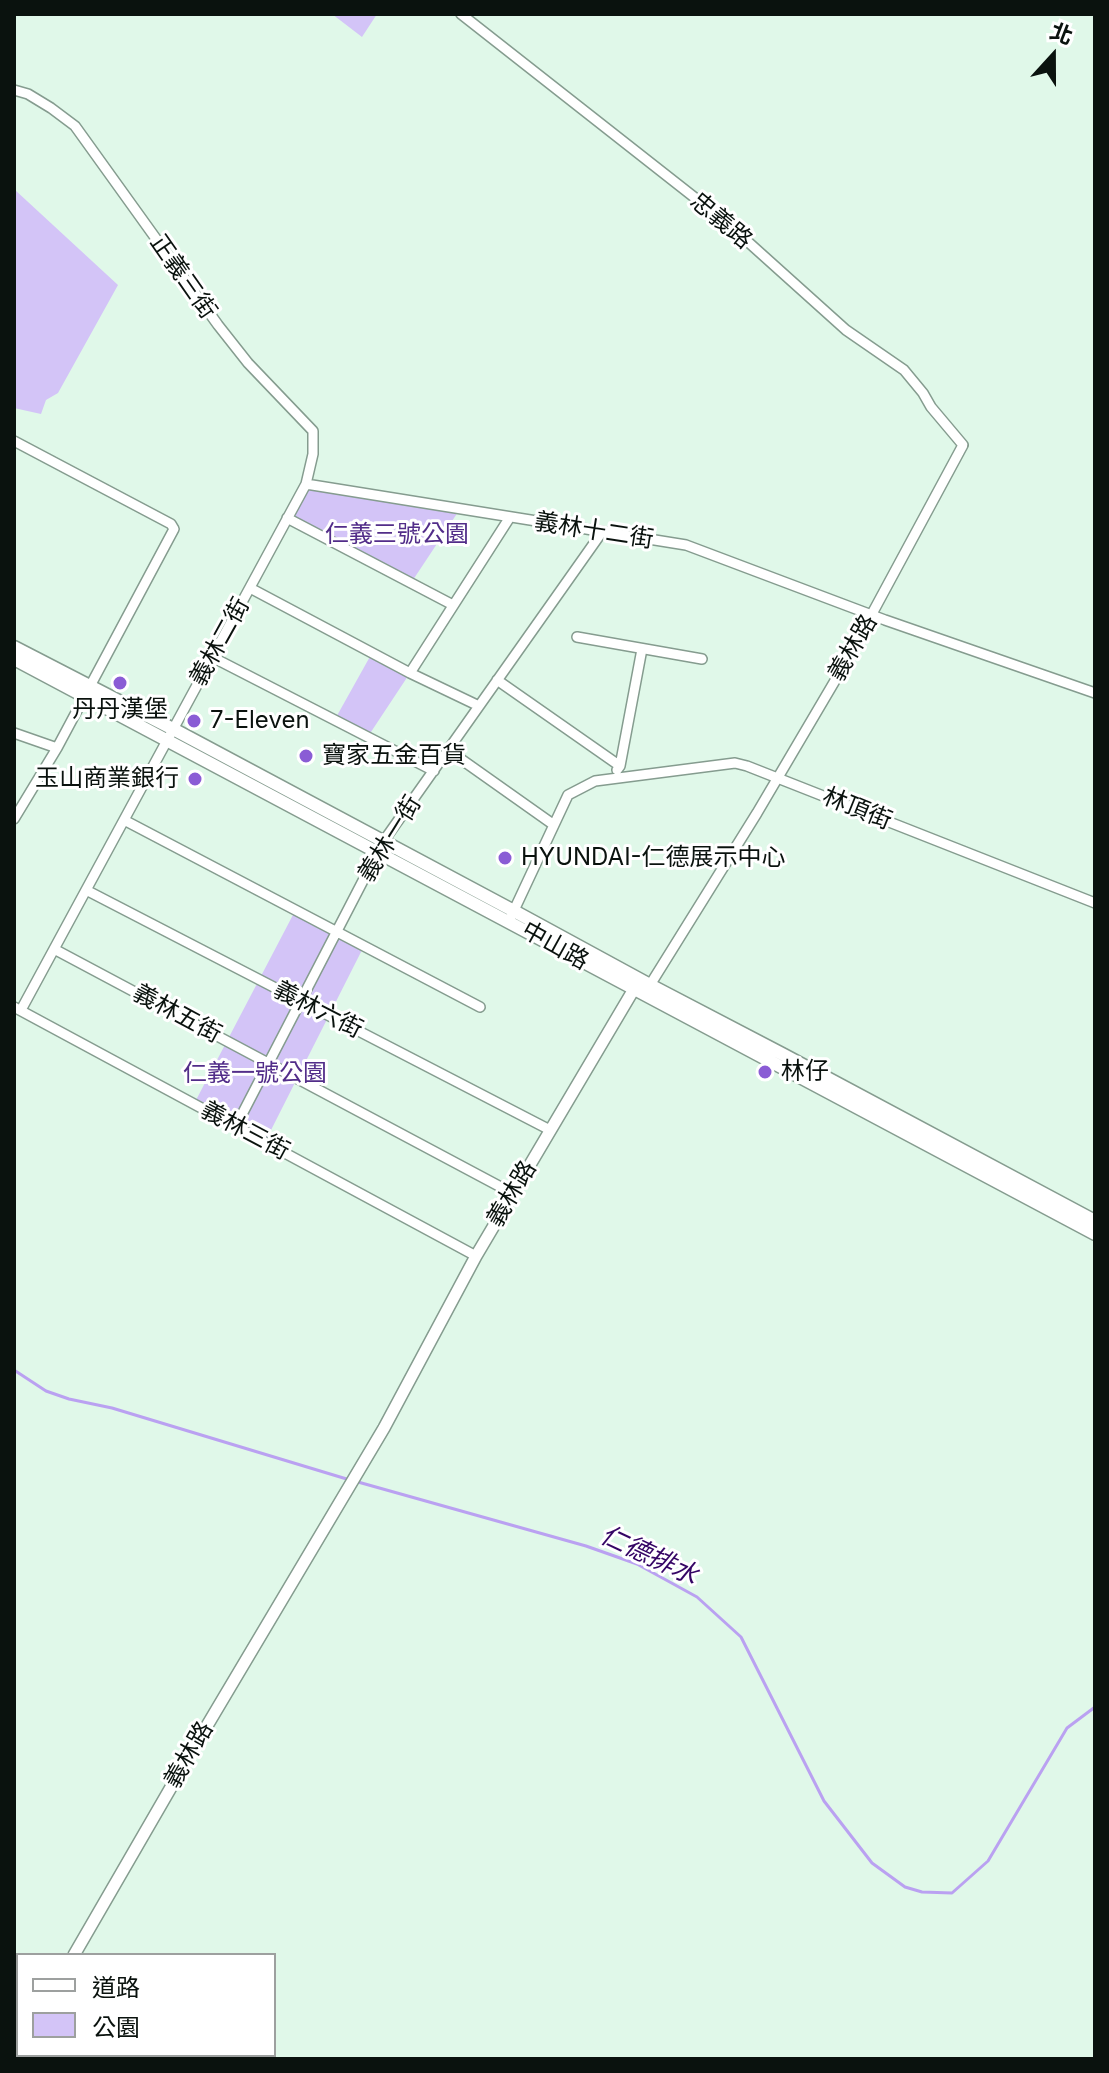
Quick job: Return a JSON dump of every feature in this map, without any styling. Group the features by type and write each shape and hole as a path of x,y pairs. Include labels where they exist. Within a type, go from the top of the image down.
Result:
{"main road":[{"name":"中山路","path":"14,647 88,691 381,847 824,1076 1095,1221"},
{"name":"中山路","path":"14,659 88,691"},
{"name":"中山路","path":"511,916 634,989 1095,1234"}],"street":[{"name":"忠義路","path":"461,14 727,223 846,330 904,370 963,445"},
{"name":"正義三街","path":"14,90 28,94 75,126 218,325 248,363 313,431 313,454 306,484"},
{"path":"14,441 171,524 174,529 57,748 14,819"},
{"name":"義林路","path":"650,985 757,813 873,614 963,445"},
{"name":"義林十二街","path":"306,484 686,545 1095,693"},
{"name":"義林二街","path":"17,1008 54,949 306,484"},
{"path":"410,673 510,517"},
{"path":"287,518 453,605"},
{"name":"義林一街","path":"236,1126 381,847 602,532"},
{"path":"250,588 479,706"},
{"path":"577,637 702,659"},
{"path":"610,779 620,766 642,649"},
{"path":"212,657 434,771"},
{"path":"497,680 620,766"},
{"path":"14,733 57,748"},
{"path":"448,750 554,825"},
{"name":"林頂街","path":"511,916 568,795 595,781 735,763 1095,903"},
{"path":"124,820 480,1007"},
{"name":"義林六街","path":"86,890 550,1130"},
{"name":"義林五街","path":"54,949 512,1193"},
{"path":"634,989 650,985"},
{"name":"義林路","path":"75,1953 384,1428 476,1256 634,989"},
{"name":"義林三街","path":"17,1008 476,1256"}],"green space":[{"path":"332,14 377,14 362,37"},
{"path":"14,189 118,285 58,393 46,400 41,414 14,408"},
{"name":"仁義三號公園","path":"306,484 460,509 411,583 287,518"},
{"path":"372,653 410,673 367,738 334,721"},
{"name":"仁義一號公園","path":"294,913 362,950 267,1138 195,1102"}],"waterway":[{"name":"仁德排水","path":"14,1370 46,1391 69,1399 112,1408 350,1480"},
{"name":"仁德排水","path":"358,1482 586,1546 637,1564 697,1597 741,1637 824,1801 872,1863 905,1887 922,1892 952,1893 988,1861 1067,1728 1095,1707"}],"place":[{"name":"丹丹漢堡","path":"120,683"},
{"name":"7-Eleven","path":"194,721"},
{"name":"寶家五金百貨","path":"306,756"},
{"name":"玉山商業銀行","path":"195,779"},
{"name":"HYUNDAI-仁德展示中心","path":"505,858"},
{"name":"林仔","path":"765,1072"}]}
